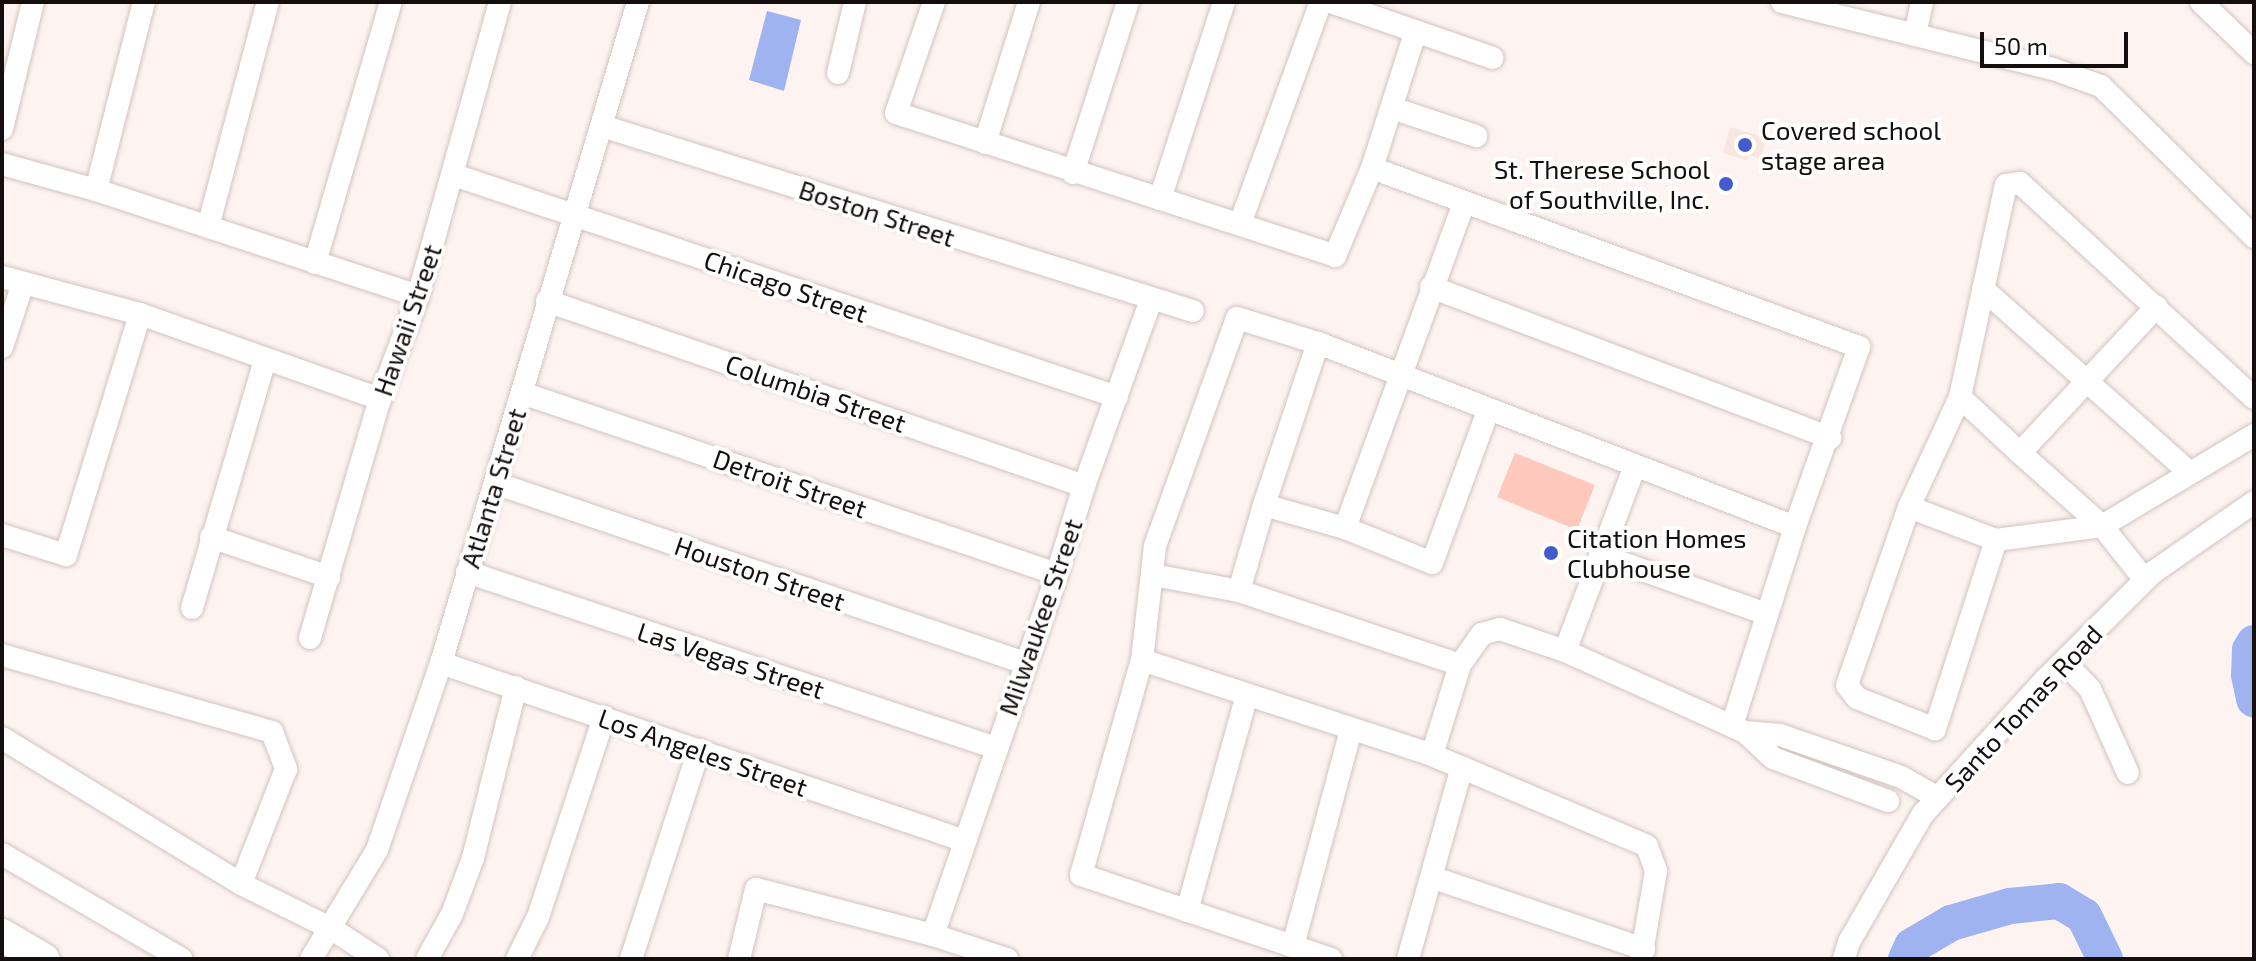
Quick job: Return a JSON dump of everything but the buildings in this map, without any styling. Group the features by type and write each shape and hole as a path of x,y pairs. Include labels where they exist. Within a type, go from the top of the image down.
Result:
{"highway":[{"path":"2,935 43,959"}],"street":[{"path":"2,129 33,2"},
{"path":"96,190 144,2"},
{"path":"208,227 268,2"},
{"path":"315,263 391,2"},
{"name":"Hawaii Street","path":"310,638 380,399 418,296 500,2"},
{"name":"Atlanta Street","path":"311,959 332,929 377,850 441,663 638,2"},
{"path":"838,73 855,2"},
{"path":"934,2 896,113 1335,256 1372,168 1415,33"},
{"path":"985,143 1029,2"},
{"path":"1073,173 1128,2"},
{"path":"1160,199 1224,2"},
{"path":"1240,224 1321,2"},
{"path":"1331,2 1493,58"},
{"path":"1782,2 2053,69 2101,86 2254,237"},
{"path":"1915,35 1922,2"},
{"path":"2201,2 2254,53"},
{"path":"1392,108 1476,136"},
{"name":"Boston Street","path":"602,126 1193,311"},
{"path":"2,164 96,190 418,296"},
{"path":"1372,168 1463,205 1859,347 1767,614 1738,729"},
{"name":"Chicago Street","path":"454,175 1117,397"},
{"path":"1996,540 1935,729 1857,698 1847,685 1909,507 1960,397 2006,185 2020,183 2254,398"},
{"path":"1345,528 1463,205"},
{"path":"2,347 13,280 140,314 380,399"},
{"path":"1431,287 1830,438"},
{"path":"1983,289 2190,473"},
{"name":"Milwaukee Street","path":"933,935 1057,574 1084,486 1151,300"},
{"name":"Columbia Street","path":"547,301 1084,486"},
{"path":"2020,453 2156,307"},
{"path":"2,535 66,555 140,314"},
{"path":"1331,959 1081,875 1142,660 1155,546 1237,318 1318,343 1795,527"},
{"path":"1239,591 1318,343"},
{"path":"192,608 265,360"},
{"name":"Detroit Street","path":"522,393 1057,574"},
{"path":"1960,397 2102,526 2145,580"},
{"path":"1264,505 1345,528 1432,563 1488,411"},
{"path":"1909,507 1996,540 2102,526 2254,435"},
{"path":"1565,651 1635,466"},
{"name":"Houston Street","path":"495,483 1025,663"},
{"name":"Santo Tomas Road","path":"1844,959 1849,942 1931,806 2064,662 2145,580 2254,502"},
{"path":"211,537 329,577"},
{"path":"1600,555 1767,614"},
{"name":"Las Vegas Street","path":"467,572 996,748"},
{"path":"1153,575 1239,591 1460,665"},
{"path":"1432,755 1460,665 1482,634 1500,629 1565,651 1738,729 1773,758 1890,802 1931,806"},
{"path":"2,655 272,732 286,769 241,884"},
{"path":"1142,660 1462,767 1647,846 1656,871 1642,954 1434,878"},
{"path":"2064,662 2090,689 2128,773"},
{"name":"Los Angeles Street","path":"441,663 965,841"},
{"path":"427,959 452,914 473,858 516,687"},
{"path":"1187,911 1247,695"},
{"path":"517,959 538,917 604,717"},
{"path":"1738,729 1780,735 1902,778 1931,806"},
{"path":"1293,946 1351,730"},
{"path":"2,738 241,884 332,929 378,959"},
{"path":"631,959 699,750"},
{"path":"1847,785 1856,761"},
{"path":"1408,959 1434,878 1462,767"},
{"path":"2,854 182,959"},
{"path":"739,959 756,889 933,935 1007,959"}],"shaded area":[{"name":"Covered school stage area","path":"1730,127 1767,138 1760,159 1749,155 1746,160 1723,153"},
{"path":"1515,453 1595,485 1577,530 1497,497"}],"water":[{"path":"767,11 801,20 784,91 749,80"}],"waterway":[{"path":"2254,643 2250,650 2249,675 2254,699"},
{"path":"1906,959 1912,946 1951,923 2010,906 2059,901 2084,916 2105,959"}],"place":[{"name":"Covered school stage area","path":"1745,145"},
{"name":"St. Therese School of Southville, Inc.","path":"1726,184"},
{"name":"Citation Homes Clubhouse","path":"1551,553"}]}
